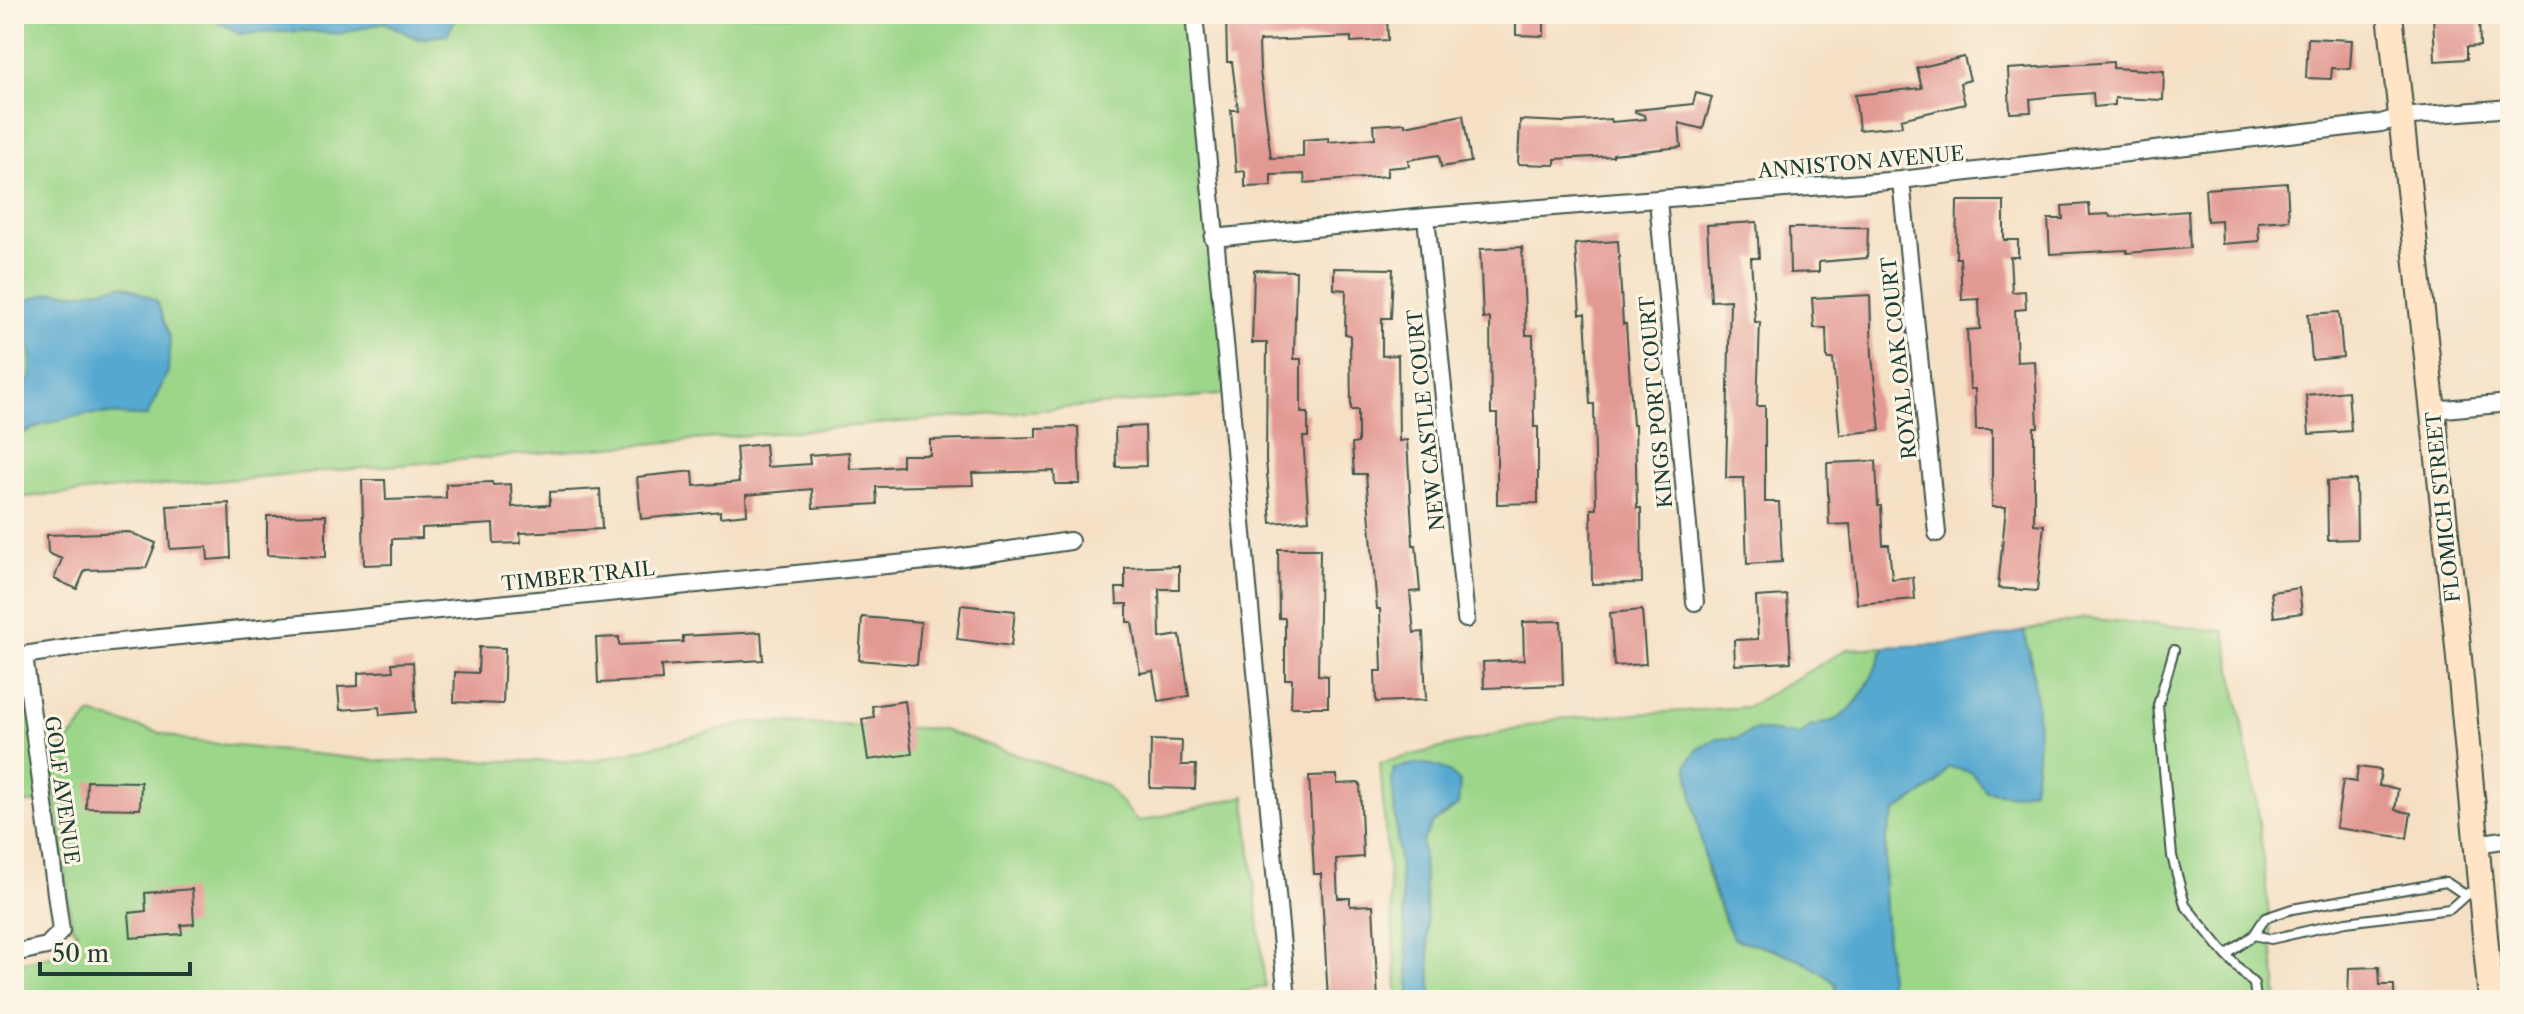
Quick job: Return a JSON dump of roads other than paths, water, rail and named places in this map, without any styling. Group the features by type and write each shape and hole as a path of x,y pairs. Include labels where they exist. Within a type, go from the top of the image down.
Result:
{"street":[{"path":"1194,14 1287,1000"},
{"name":"FLOMICH STREET","path":"2390,14 2476,844 2472,893 2491,1000"},
{"name":"ANNISTON AVENUE","path":"1213,238 1426,217 1901,180 2365,125 2401,117 2510,108"},
{"name":"ROYAL OAK COURT","path":"1901,180 1937,533"},
{"name":"KINGS PORT COURT","path":"1658,200 1695,602"},
{"name":"NEW CASTLE COURT","path":"1426,217 1466,619"},
{"path":"2433,410 2510,403"},
{"name":"TIMBER TRAIL","path":"24,655 90,645 956,558 1070,541"},
{"name":"GOLF AVENUE","path":"14,953 47,946 61,931 24,655"},
{"path":"2476,844 2510,839"}],"lane":[{"path":"2174,650 2158,705 2172,856 2185,905 2254,984 2256,1000"},
{"path":"2226,955 2254,935 2265,918 2292,909 2446,882 2472,893"},
{"path":"2254,935 2271,939 2346,922 2450,909 2472,893"}],"water":[{"path":"187,14 458,14 447,35 418,39 384,22 340,34 306,31 240,34 215,20"},
{"path":"124,285 157,301 170,338 168,372 147,416 77,416 41,426 14,440 14,397 31,378 31,351 14,325 14,304 53,292 79,293"},
{"path":"2024,631 2037,710 2033,789 2014,795 1986,791 1971,772 1948,767 1938,783 1895,812 1886,838 1884,891 1890,1000 1835,1000 1836,984 1813,967 1776,951 1734,939 1716,897 1699,831 1687,764 1698,749 1717,739 1738,738 1754,730 1801,735 1813,726 1835,720 1859,698 1884,647 1969,643"},
{"path":"1416,764 1440,767 1460,782 1458,805 1433,823 1422,842 1432,1000 1411,1000 1392,780 1394,768"}]}
